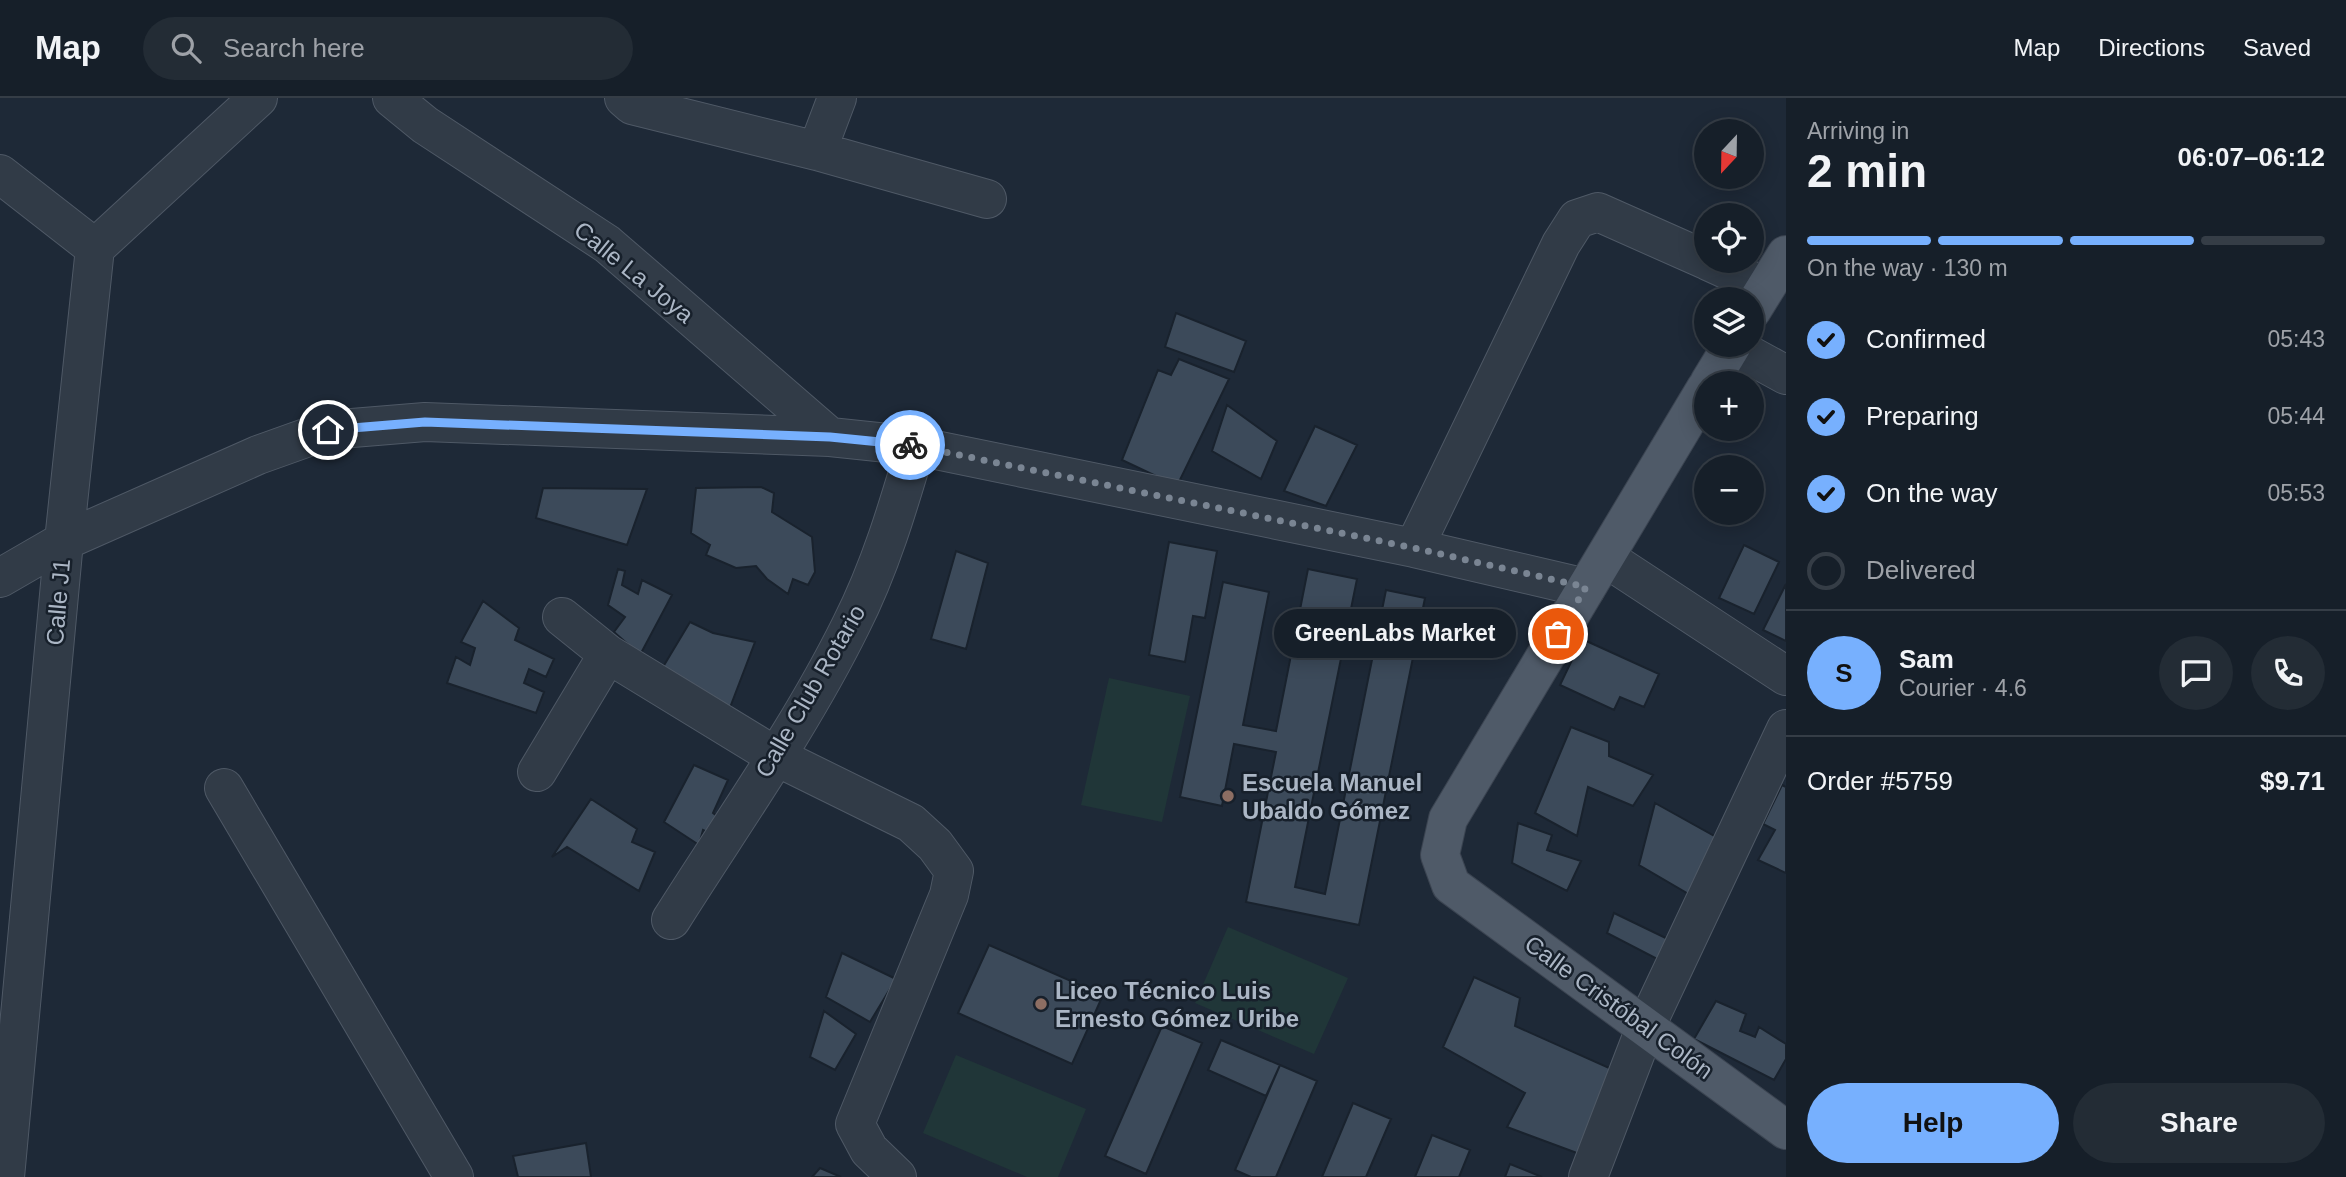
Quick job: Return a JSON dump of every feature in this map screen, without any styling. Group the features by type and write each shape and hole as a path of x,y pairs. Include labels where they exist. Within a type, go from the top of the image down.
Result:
{"main road":[{"path":"1764,291 1786,255"},
{"path":"1596,573 1694,408"},
{"name":"Calle Cristóbal Colón","path":"1596,573 1448,819 1440,855 1451,885 1786,1130"}],"street":[{"path":"0,174 95,248 258,98"},
{"name":"Calle La Joya","path":"392,98 425,125 607,244 830,437"},
{"path":"624,98 632,105 817,151 987,199"},
{"path":"817,151 837,98"},
{"path":"1414,548 1562,244 1577,219 1598,212 1694,254"},
{"name":"Calle J1","path":"5,1177 12,950 64,541 95,248"},
{"path":"1724,273 1743,287"},
{"path":"1756,357 1785,371"},
{"path":"0,578 64,541 258,456 328,430 425,422 830,437 916,446 1414,548 1596,573 1786,677"},
{"name":"Calle Club Rotario","path":"671,920 775,755 851,625 886,546 916,446"},
{"path":"562,617 608,654 775,755 911,823 935,845 954,871 948,895 855,1124 869,1150 897,1177"},
{"path":"537,772 608,654"},
{"path":"1588,1177 1646,1026 1786,729"},
{"path":"224,788 454,1177"}],"green space":[{"path":"1109,678 1190,696 1162,822 1081,805"},
{"path":"1228,927 1348,978 1314,1054 1195,1003"},
{"path":"956,1055 1086,1109 1058,1177 1027,1177 923,1133"}],"building":[{"path":"1176,313 1246,341 1234,372 1165,347"},
{"path":"1179,359 1229,379 1177,486 1122,460 1158,370 1171,375"},
{"path":"1227,405 1277,441 1261,479 1212,451"},
{"path":"1315,426 1357,445 1326,506 1284,491"},
{"path":"761,487 774,493 772,512 812,537 815,572 808,585 793,579 788,594 767,579 756,566 736,568 706,555 710,545 691,533 696,488"},
{"path":"543,488 647,489 627,545 536,518"},
{"path":"1169,542 1217,551 1205,618 1193,616 1185,662 1149,655"},
{"path":"1744,545 1779,562 1754,614 1719,598"},
{"path":"956,551 988,563 966,649 931,639"},
{"path":"618,569 625,571 622,585 638,594 642,580 672,595 640,655 614,632 625,617 608,605"},
{"path":"1308,569 1357,579 1295,887 1325,894 1386,590 1425,598 1359,925 1246,902 1276,752 1234,744 1222,806 1180,797 1223,582 1269,592 1243,725 1276,731"},
{"path":"1786,584 1786,641 1763,630"},
{"path":"483,601 519,628 515,640 554,659 546,677 529,669 524,683 544,692 536,713 447,683 456,657 470,665 475,648 461,642"},
{"path":"690,622 713,633 755,642 726,718 660,672"},
{"path":"1582,639 1659,674 1644,707 1620,697 1614,710 1560,685"},
{"path":"1571,727 1609,742 1609,756 1653,775 1633,806 1588,787 1577,836 1535,813"},
{"path":"694,765 728,780 713,813 728,825 720,838 703,830 699,845 664,822"},
{"path":"1782,785 1786,787 1786,873 1758,860 1775,830 1763,824"},
{"path":"591,799 637,829 632,842 655,852 639,891 567,847 552,857"},
{"path":"1655,803 1716,837 1692,896 1639,865"},
{"path":"1518,823 1552,835 1547,850 1581,861 1567,891 1512,863"},
{"path":"1614,913 1672,941 1661,961 1607,933"},
{"path":"989,945 1103,995 1072,1064 958,1013"},
{"path":"842,953 896,979 870,1022 826,997"},
{"path":"1474,977 1520,998 1515,1026 1616,1071 1585,1156 1507,1127 1525,1093 1443,1047"},
{"path":"1716,1001 1746,1014 1740,1031 1755,1037 1759,1027 1786,1044 1786,1059 1774,1080 1694,1039"},
{"path":"824,1011 856,1034 835,1070 810,1057"},
{"path":"1162,1026 1202,1043 1146,1174 1105,1156"},
{"path":"1221,1040 1280,1065 1266,1096 1208,1070"},
{"path":"1280,1065 1317,1081 1276,1177 1251,1177 1235,1170"},
{"path":"1353,1103 1391,1119 1366,1177 1322,1177"},
{"path":"1432,1135 1470,1150 1459,1177 1415,1177"},
{"path":"586,1143 591,1177 518,1177 513,1156"},
{"path":"1510,1164 1542,1177 1505,1177"},
{"path":"820,1168 841,1177 812,1177"}],"way so far":[{"path":"910,445 1414,548 1586,587 1558,634"}],"place":[{"name":"GreenLabs Market","path":"1558,634"},
{"name":"Escuela Manuel Ubaldo Gómez","path":"1228,796"},
{"name":"Liceo Técnico Luis Ernesto Gómez Uribe","path":"1041,1004"}],"route":[{"path":"328,430 425,422 830,437 910,445"}]}
